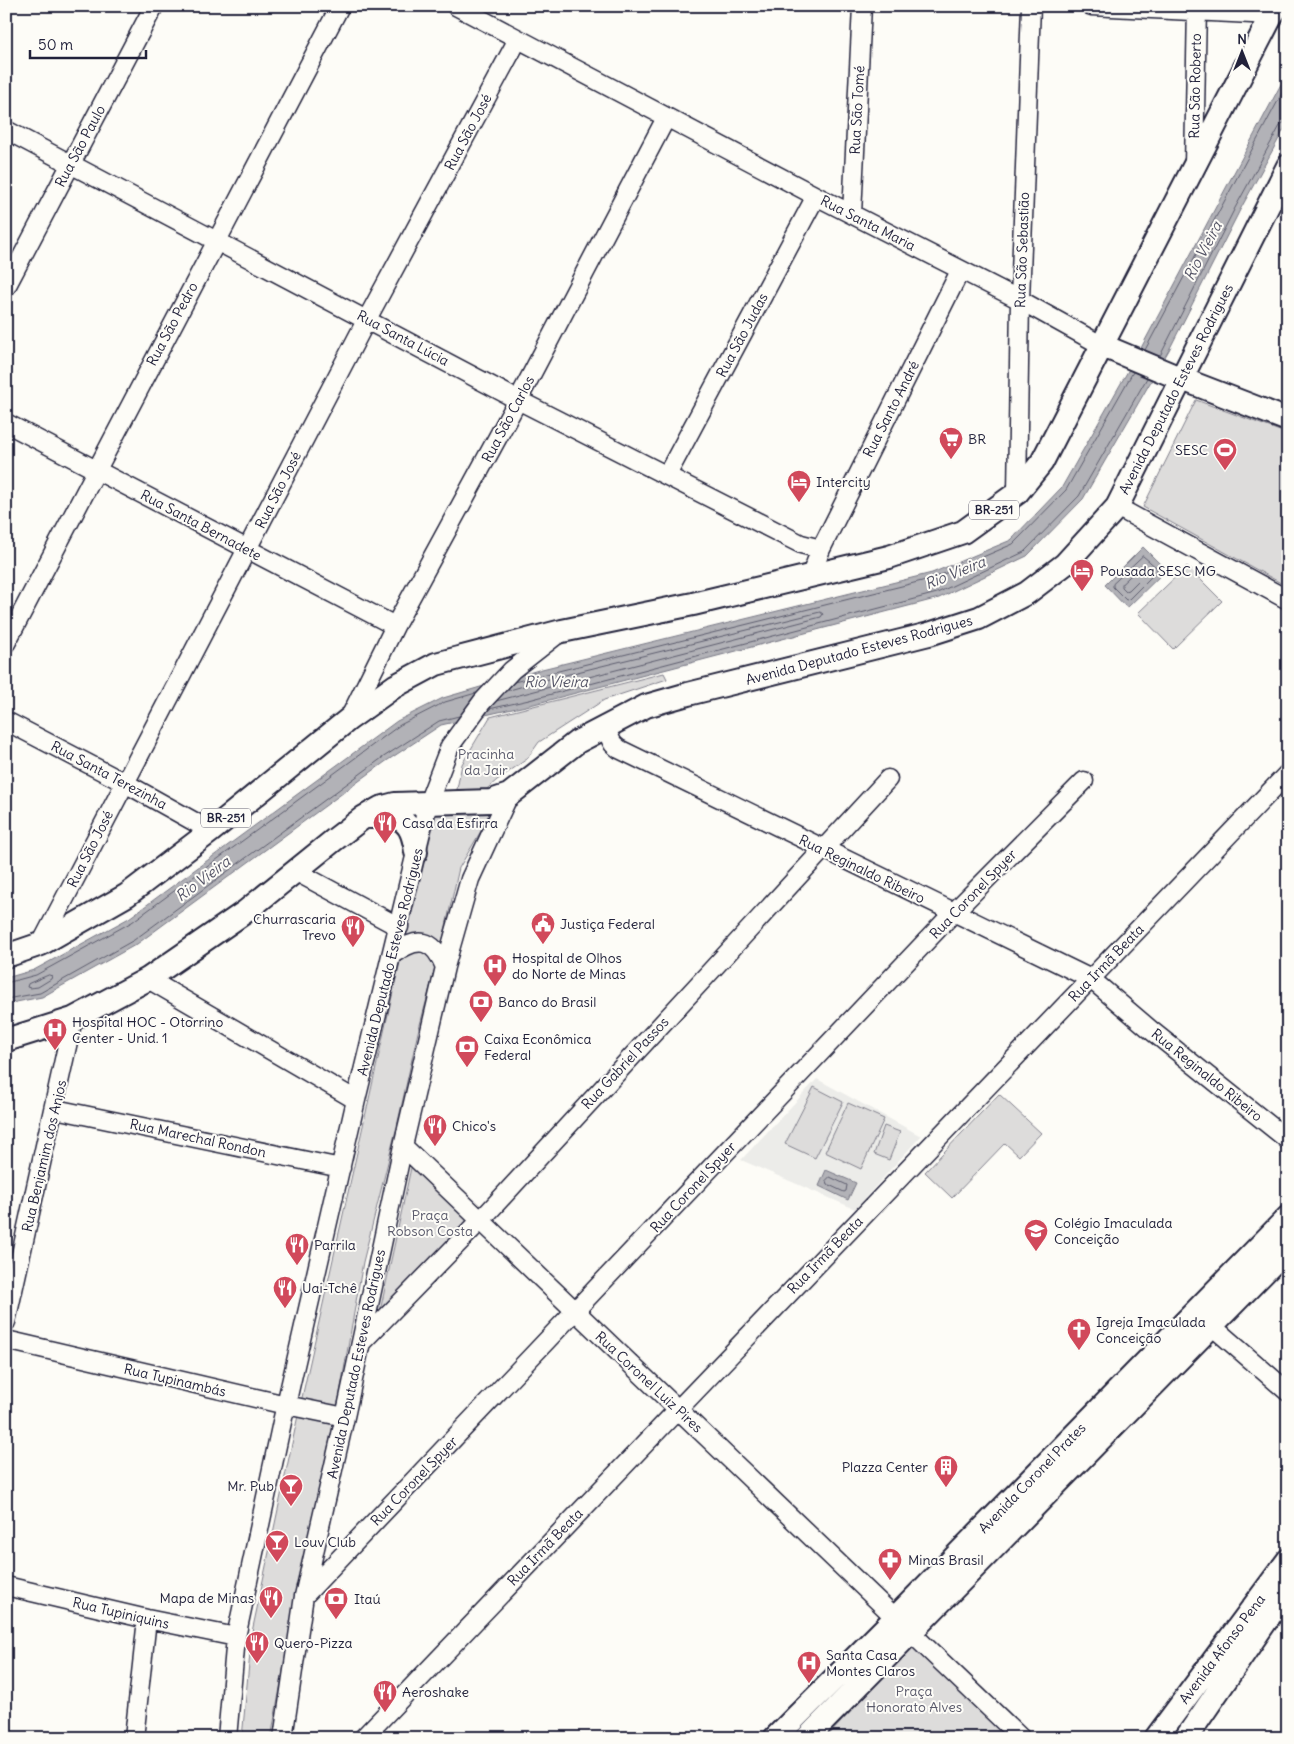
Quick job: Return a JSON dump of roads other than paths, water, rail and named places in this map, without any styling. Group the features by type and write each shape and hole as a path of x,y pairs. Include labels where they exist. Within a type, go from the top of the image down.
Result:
{"main road":[{"name":"Avenida Deputado Esteves Rodrigues","path":"6,956 41,944 127,895 211,831 349,719 395,686 436,664 562,630 693,604 889,557 963,532 1017,493 1042,462 1109,349 1194,167 1275,11"},
{"name":"Avenida Deputado Esteves Rodrigues","path":"6,1040 73,1019 148,979 245,912 295,870 364,817 388,805 490,801 509,795 576,742 646,706 671,698 929,634 979,618 1027,593 1065,564 1117,507 1172,375 1288,166"},
{"name":"Rua Santa Maria","path":"1109,349 1288,420"},
{"path":"364,817 386,816 396,818 407,824 414,836 416,852"},
{"name":"Avenida Coronel Prates","path":"807,1738 904,1625 1288,1216"},
{"name":"Avenida Coronel Prates","path":"774,1738 904,1625 1212,1326 1288,1248"},
{"name":"Avenida Afonso Pena","path":"1156,1738 1288,1560"},
{"name":"Avenida Afonso Pena","path":"1186,1738 1288,1589"}],"street":[{"name":"Rua São Paulo","path":"6,286 154,6"},
{"name":"Rua São Pedro","path":"6,643 95,470 340,6"},
{"name":"Rua Santa Maria","path":"456,6 666,118 960,271 1020,300 1109,349"},
{"name":"Rua São Tomé","path":"852,214 862,6"},
{"name":"Rua São Sebastião","path":"1017,493 1020,300 1031,6"},
{"path":"1091,6 1275,11"},
{"name":"Rua São Roberto","path":"1194,167 1197,9"},
{"name":"Rua São José","path":"41,944 367,319 518,38"},
{"name":"Rua São Carlos","path":"349,719 395,626 518,400 666,118"},
{"name":"Rua Santa Lúcia","path":"6,130 518,400 801,544 820,548"},
{"name":"Rua São Judas","path":"667,475 816,196"},
{"name":"Rua Santo André","path":"811,575 820,548 960,271"},
{"name":"Rua Santa Bernadete","path":"6,423 395,626"},
{"path":"1117,507 1288,600"},
{"path":"801,544 811,575"},
{"name":"Avenida Deputado Esteves Rodrigues","path":"228,1738 236,1637 286,1405 342,1168 356,1100 393,954 428,803 450,746 482,702 512,670 562,630"},
{"name":"Rua Santa Terezinha","path":"6,721 125,783 211,831"},
{"name":"Rua Reginaldo Ribeiro","path":"604,726 612,744 618,749 1091,979 1152,1031 1288,1140"},
{"name":"Rua Irmã Beata","path":"363,1738 1288,772"},
{"name":"Rua Gabriel Passos","path":"360,1343 481,1220 821,849 888,779"},
{"name":"Rua Coronel Spyer","path":"304,1596 953,913 1084,781"},
{"name":"Avenida Deputado Esteves Rodrigues","path":"283,1738 304,1596 345,1417 403,1146 445,967 470,879 509,795"},
{"path":"295,870 399,927"},
{"path":"393,954 406,944 425,943 432,946 439,953 445,967"},
{"path":"148,979 356,1100"},
{"name":"Rua Benjamim dos Anjos","path":"6,1322 73,1019"},
{"name":"Rua Marechal Rondon","path":"54,1109 342,1168"},
{"name":"Rua Coronel Luiz Pires","path":"403,1146 574,1312 678,1409 1021,1738"},
{"path":"1212,1326 1288,1392"},
{"name":"Rua Tupinambás","path":"6,1340 345,1417"},
{"name":"Rua Tupiniquins","path":"6,1586 147,1619 236,1637"},
{"path":"134,1738 147,1619"}],"water":[{"name":"Rio Vieira","path":"1288,71 1288,122 1240,210 1169,350 1083,499 1027,556 939,598 530,705 441,725 385,762 137,944 42,997 6,1004 6,978 34,970 129,918 397,721 443,698 542,669 932,573 1011,540 1062,487 1141,348"},
{"path":"1143,547 1166,570 1127,608 1105,585"},
{"path":"826,1170 856,1183 848,1200 819,1186"}],"place":[{"name":"BR","path":"951,460"},
{"name":"SESC","path":"1225,471"},
{"name":"Intercity","path":"799,503"},
{"name":"Pousada SESC MG","path":"1082,592"},
{"name":"Casa da Esfirra","path":"385,844"},
{"name":"Justiça Federal","path":"543,945"},
{"name":"Churrascaria Trevo","path":"353,948"},
{"name":"Hospital de Olhos do Norte de Minas","path":"495,987"},
{"name":"Banco do Brasil","path":"481,1023"},
{"name":"Hospital HOC - Otorrino Center - Unid. 1","path":"55,1051"},
{"name":"Caixa Econômica Federal","path":"467,1068"},
{"name":"Chico's","path":"435,1147"},
{"name":"Colégio Imaculada Conceição","path":"1036,1252"},
{"name":"Parrila","path":"297,1266"},
{"name":"Uai-Tchê","path":"285,1309"},
{"name":"Igreja Imaculada Conceição","path":"1079,1351"},
{"name":"Plazza Center","path":"946,1488"},
{"name":"Mr. Pub","path":"291,1507"},
{"name":"Louv Club","path":"277,1563"},
{"name":"Minas Brasil","path":"890,1581"},
{"name":"Mapa de Minas","path":"271,1619"},
{"name":"Itaú","path":"336,1620"},
{"name":"Quero-Pizza","path":"257,1664"},
{"name":"Santa Casa Montes Claros","path":"809,1684"},
{"name":"Aeroshake","path":"385,1713"}],"park label":[{"name":"Pracinha da Jair","path":"486,762"},
{"name":"Praça Robson Costa","path":"430,1224"},
{"name":"Praça Honorato Alves","path":"914,1699"}]}
